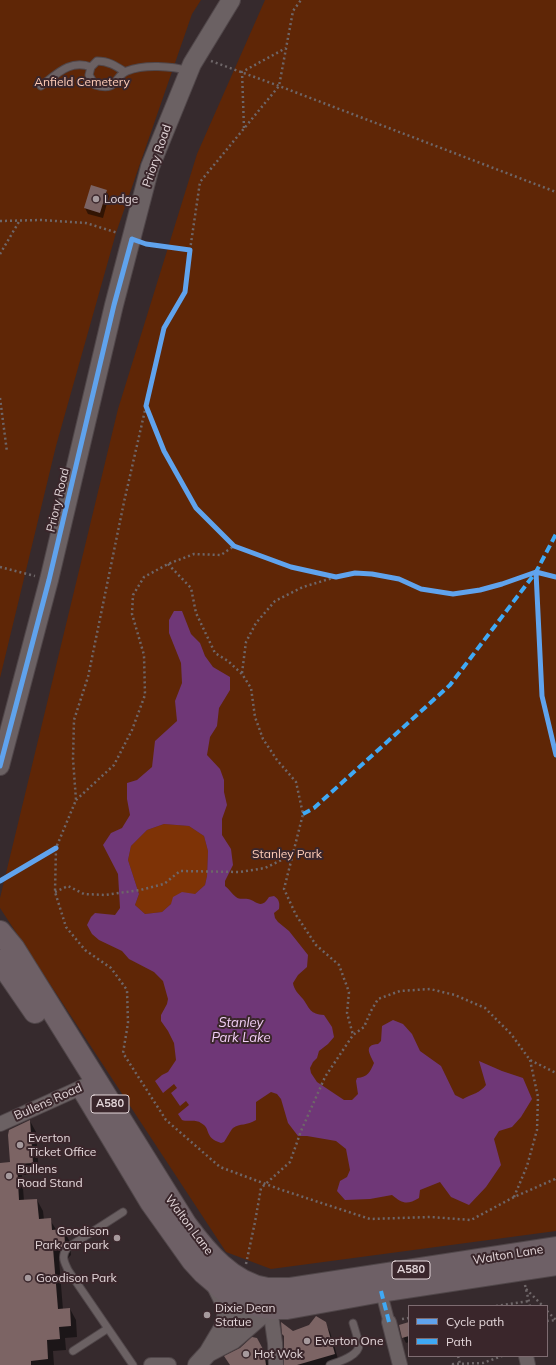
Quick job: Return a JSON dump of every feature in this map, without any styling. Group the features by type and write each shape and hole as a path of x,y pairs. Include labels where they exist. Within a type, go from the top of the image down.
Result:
{"highway":[{"name":"Walton Lane","path":"0,932 14,949 89,1084 151,1202 193,1261 213,1282 236,1298 262,1300 287,1308 381,1291 523,1279 556,1264"},
{"name":"Walton Lane","path":"0,961 89,1084 206,1251 236,1277 250,1283 262,1300"},
{"name":"Walton Lane","path":"262,1300 289,1289 556,1248"}],"street":[{"name":"Priory Road","path":"0,766 49,580 112,312 150,167 193,64 231,0"},
{"name":"Bullens Road","path":"0,1124 89,1084"},
{"path":"203,1359 224,1326 227,1312 226,1306 213,1282"},
{"path":"381,1291 400,1365"},
{"path":"224,1326 231,1323 262,1300"},
{"path":"203,1359 233,1340 262,1300"},
{"path":"262,1300 275,1343 276,1365"}],"lane":[{"path":"125,72 113,64 105,61 97,61 91,67 89,74 95,85 103,88 111,86 125,72 142,67 180,68 193,64"},
{"path":"41,86 68,67 75,64 83,64 91,67"},
{"path":"123,1212 67,1248 63,1254 68,1270 132,1365"},
{"path":"330,1365 352,1355 357,1351 359,1347 353,1323"},
{"path":"73,1351 107,1329"}],"path":[{"path":"189,257 200,182 279,86 293,11 301,0"},
{"path":"242,72 286,48"},
{"path":"193,64 242,72 556,192"},
{"path":"242,72 244,128"},
{"path":"0,254 20,220"},
{"path":"0,221 20,220 86,223 132,239"},
{"path":"183,249 190,250"},
{"path":"0,398 7,452"},
{"path":"76,800 73,759 74,720 88,677 147,399"},
{"path":"146,406 151,419"},
{"path":"229,541 234,546 241,549"},
{"path":"234,546 221,555 194,554 168,564 144,578 133,594 132,614 144,655 145,695 132,730 114,765 76,800 56,848 55,892 66,927 85,950 111,968 127,990 128,1023 124,1053 166,1120 220,1167 370,1219 431,1217 471,1220 514,1197 556,1178"},
{"path":"168,564 191,588 196,613 215,653 228,661 242,674 251,688 255,716 263,739 277,760 296,782 303,814 284,889 296,915 316,945 338,965 349,992 347,1013 353,1035"},
{"path":"0,567 49,580"},
{"path":"328,575 338,576"},
{"path":"242,674 246,642 256,623 275,601 303,587 338,576"},
{"path":"50,852 56,848"},
{"path":"55,892 68,886 84,894 105,895 140,890 164,884 180,871 236,872 265,868 293,855"},
{"path":"244,1268 261,1188 290,1162 301,1131 323,1081 353,1035 364,1026 378,999 400,991 430,989 455,995 485,1008 511,1034 530,1060 538,1097 537,1130 527,1166 514,1197"},
{"path":"530,1060 556,1073"},
{"path":"523,1279 530,1305"},
{"path":"523,1279 542,1305"},
{"path":"503,1305 529,1301"},
{"path":"548,1312 556,1320"},
{"path":"458,1357 460,1364"},
{"path":"453,1365 483,1363 499,1357"}],"green space":[{"name":"Anfield Cemetery","path":"0,0 201,0 192,14 116,233 56,446 0,678"},
{"name":"Stanley Park","path":"265,0 556,0 556,1231 271,1269 226,1252 0,908 0,898 118,409 197,154"}],"shaded area":[{"path":"164,824 189,826 204,836 208,851 207,876 205,885 195,894 171,904 162,912 145,914 135,905 139,894 128,860 131,846 147,830"}],"water":[{"name":"Stanley Park Lake","path":"174,611 182,611 191,634 200,643 205,656 213,667 230,677 230,690 219,708 217,726 210,737 207,755 220,769 224,780 224,792 227,805 222,819 222,835 231,849 233,865 225,881 225,886 237,898 248,899 259,904 264,903 269,897 276,897 279,901 279,909 274,913 275,918 289,931 308,955 307,967 298,975 293,983 296,991 311,1010 324,1015 332,1027 334,1037 319,1051 317,1058 310,1068 311,1073 317,1082 344,1100 352,1100 358,1094 357,1078 368,1074 374,1063 369,1050 370,1046 378,1044 381,1041 382,1026 393,1020 403,1024 412,1034 420,1051 441,1066 455,1095 463,1099 478,1092 486,1085 479,1061 523,1078 532,1099 521,1117 512,1127 499,1131 494,1139 501,1165 486,1187 469,1205 451,1197 440,1182 420,1190 419,1198 411,1202 402,1202 392,1195 370,1199 345,1200 337,1191 340,1181 347,1177 350,1170 346,1149 336,1141 298,1136 288,1123 281,1099 277,1094 271,1092 256,1102 256,1120 233,1128 224,1142 221,1143 215,1141 210,1136 204,1125 199,1122 182,1120 178,1114 189,1105 186,1101 180,1106 171,1093 177,1088 174,1084 163,1093 155,1081 168,1072 176,1060 174,1043 161,1021 161,1015 168,999 163,981 154,972 129,959 122,951 99,940 92,934 87,925 95,913 115,915 120,908 118,874 103,845 111,833 122,828 130,815 127,799 127,783 137,780 152,767 155,741 177,721 175,701 182,683 181,663 169,633 169,620","holes":["164,824 189,826 204,836 208,851 207,876 205,885 195,894 182,892 173,897 171,904 162,912 145,914 135,905 139,894 128,860 131,846 147,830"]}],"building":[{"name":"Lodge","path":"91,185 107,190 100,213 84,208"},
{"name":"Goodison Park","path":"30,1120 33,1163 17,1164 19,1200 37,1199 39,1219 51,1218 52,1230 64,1229 65,1243 62,1247 53,1248 58,1309 70,1308 71,1326 59,1327 60,1339 47,1340 48,1359 31,1361 31,1365 0,1365 0,1163 10,1162 9,1130"},
{"name":"Everton One","path":"316,1316 326,1322 335,1354 297,1365 284,1365 284,1358 286,1357 284,1352 284,1336 282,1334 281,1322 293,1331 309,1325"},
{"path":"408,1322 408,1336 402,1338 399,1325"},
{"name":"Hot Wok","path":"252,1337 257,1338 264,1351 266,1365 230,1365 224,1356 240,1348"}],"marked path":[{"path":"303,814 314,808 450,685 536,572 556,534"},
{"path":"381,1291 389,1322"}],"cycle path":[{"path":"0,766 49,580 114,305 132,239 146,244 190,250 185,292 164,328 146,406 164,451 196,508 234,546 291,567 336,577 355,573 372,574 399,579 421,589 453,594 480,590 536,572 556,577"},
{"path":"536,572 542,696 556,755"},
{"path":"0,881 56,848"}],"place":[{"name":"Lodge","path":"96,199"},
{"name":"Everton Ticket Office","path":"20,1145"},
{"name":"Bullens Road Stand","path":"9,1176"},
{"name":"Goodison Park car park","path":"117,1238"},
{"name":"Goodison Park","path":"28,1278"},
{"name":"Dixie Dean Statue","path":"207,1315"},
{"name":"Everton One","path":"307,1341"},
{"name":"Hot Wok","path":"246,1354"}]}
